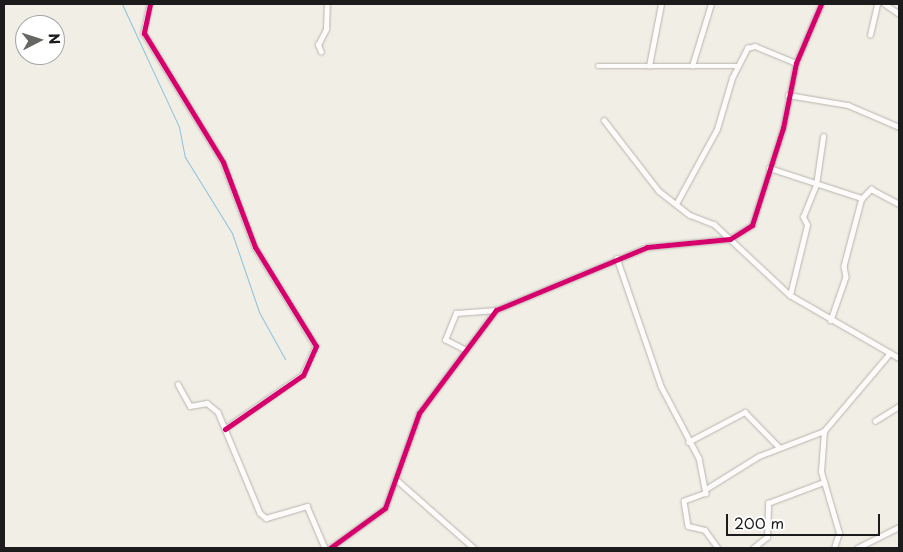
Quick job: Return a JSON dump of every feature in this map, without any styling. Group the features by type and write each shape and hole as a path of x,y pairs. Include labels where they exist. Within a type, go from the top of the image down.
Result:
{"street":[{"path":"150,4 143,27 147,40 223,162 255,247 316,346 303,374 225,429"},
{"path":"321,52 318,45 326,29 327,4"},
{"path":"649,66 661,4"},
{"path":"692,66 711,4"},
{"path":"465,350 444,340 456,313 496,310 617,258 661,244 730,239 746,231 755,219 796,63 821,4"},
{"path":"870,35 877,4"},
{"path":"884,4 898,12"},
{"path":"676,204 717,129 737,66 750,45 796,63"},
{"path":"598,66 737,66"},
{"path":"788,95 848,105 899,127"},
{"path":"604,120 630,158 676,204 699,221 714,224 790,296 899,358"},
{"path":"790,296 807,225 803,217 816,185 822,137"},
{"path":"769,168 816,185 862,198"},
{"path":"831,320 846,277 844,266 862,198 871,189 899,204"},
{"path":"617,258 661,386 688,442 699,458 706,493 688,498 682,506 688,526 705,530 718,548"},
{"path":"330,548 385,508 398,480 419,413 496,310"},
{"path":"706,489 779,447 824,431 890,353"},
{"path":"178,384 190,406 213,404 260,513 266,518 307,506 319,543 325,548"},
{"path":"875,421 899,406"},
{"path":"688,442 745,412 779,447"},
{"path":"824,431 820,454 824,482 839,533 834,548"},
{"path":"398,480 474,548"},
{"path":"753,548 767,537 768,503 824,482"},
{"path":"857,548 899,527"}],"waterway":[{"path":"122,4 179,127 185,157 232,233 259,312 285,359"}],"cycle path":[{"path":"150,4 144,33 223,162 255,247 316,346 303,375 225,429"},
{"path":"330,548 385,508 419,413 496,310 647,247 730,239 752,225 783,128 796,63 821,4"}]}
